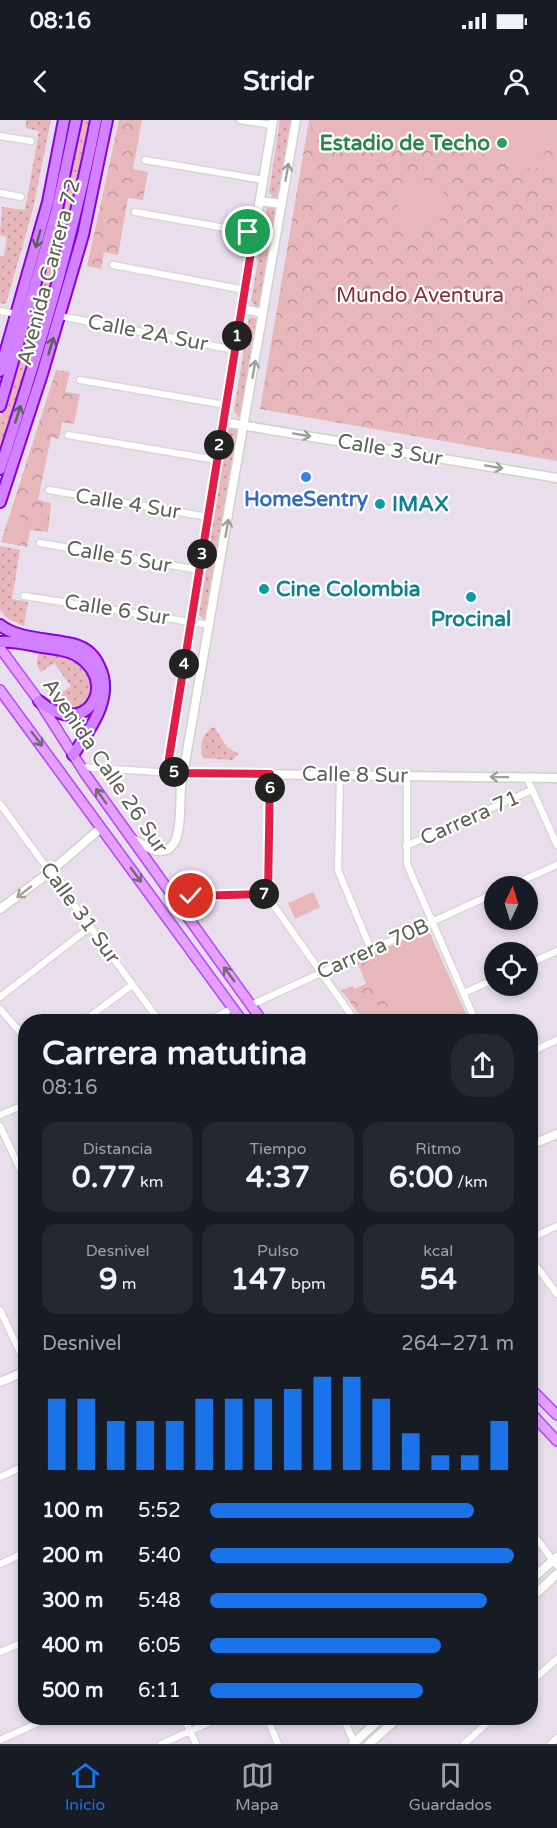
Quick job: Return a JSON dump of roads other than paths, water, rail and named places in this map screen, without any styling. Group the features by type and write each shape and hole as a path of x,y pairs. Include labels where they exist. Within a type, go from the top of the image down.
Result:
{"highway":[{"name":"Avenida Carrera 72","path":"0,371 45,211 64,120"},
{"name":"Avenida Carrera 72","path":"0,406 31,306 65,175 76,120"},
{"name":"Avenida Carrera 72","path":"0,469 43,337 90,153 96,120"},
{"name":"Avenida Carrera 72","path":"0,502 60,316 83,235 107,120"},
{"path":"90,153 95,180"},
{"path":"45,211 65,175"},
{"path":"6,351 7,383"},
{"path":"0,625 16,634 70,643 83,648 95,657 103,674 104,697 100,709 73,754"},
{"path":"1,648 64,651 82,659 88,665 97,689 94,701 88,709 79,715 66,716 39,702"}],"main road":[{"name":"Avenida Calle 26 Sur","path":"1,648 130,837 257,1014"},
{"name":"Avenida Calle 26 Sur","path":"1,691 237,1014"},
{"path":"538,1395 555,1411"},
{"path":"538,1421 557,1441"}],"street":[{"path":"181,786 174,773 169,754 273,123 240,120"},
{"path":"130,837 157,852 164,852 175,844 179,830 181,786 296,120"},
{"path":"0,136 31,141"},
{"path":"145,160 263,180"},
{"path":"0,193 21,197"},
{"path":"260,201 281,204"},
{"path":"135,212 254,233"},
{"path":"113,265 245,290"},
{"path":"242,309 263,313"},
{"path":"0,311 17,314"},
{"name":"Calle 2A Sur","path":"60,316 235,350"},
{"path":"80,380 226,405"},
{"name":"Calle 3 Sur","path":"223,422 557,478"},
{"path":"68,435 217,460"},
{"name":"Calle 4 Sur","path":"49,490 208,517"},
{"name":"Calle 5 Sur","path":"40,543 199,570"},
{"name":"Calle 6 Sur","path":"24,596 210,625"},
{"name":"Calle 8 Sur","path":"81,767 174,773 557,778"},
{"path":"270,774 268,894 273,905 350,1014"},
{"path":"339,775 338,870 371,950"},
{"name":"Carrera 71","path":"407,776 406,846 532,790"},
{"path":"527,778 557,845"},
{"name":"Calle 31 Sur","path":"0,804 154,1014"},
{"path":"0,911 101,828"},
{"path":"406,846 407,864 473,1014"},
{"path":"532,876 557,865"},
{"path":"191,896 268,894"},
{"name":"Carrera 70B","path":"251,1005 484,899"},
{"path":"0,997 89,928"},
{"path":"538,960 557,951"},
{"path":"464,993 484,984"},
{"path":"93,1014 132,985"},
{"path":"221,1014 233,1008"},
{"path":"0,1009 18,1030"},
{"path":"538,1049 557,1040"},
{"path":"0,1115 18,1107"},
{"path":"0,1126 18,1165"},
{"path":"538,1142 557,1134"},
{"path":"538,1235 557,1226"},
{"path":"538,1268 557,1294"},
{"path":"0,1310 18,1348"},
{"path":"0,1382 18,1374"},
{"path":"0,1477 18,1469"},
{"path":"538,1539 556,1561 538,1575"},
{"path":"0,1564 18,1556"},
{"path":"538,1592 557,1574"},
{"path":"0,1652 18,1644"},
{"path":"538,1676 557,1659"},
{"path":"0,1740 33,1725"},
{"path":"187,1725 196,1744"},
{"path":"161,1744 204,1725"},
{"path":"270,1725 278,1744"},
{"path":"346,1725 354,1744 374,1725"},
{"path":"369,1744 390,1725"},
{"path":"464,1744 485,1725"},
{"path":"551,1744 557,1738"}],"place":[{"name":"Estadio de Techo","path":"502,143"},
{"name":"HomeSentry","path":"306,477"},
{"name":"IMAX","path":"380,504"},
{"name":"Cine Colombia","path":"264,589"},
{"name":"Procinal","path":"471,597"}],"park label":[{"name":"Mundo Aventura","path":"420,295"}]}
